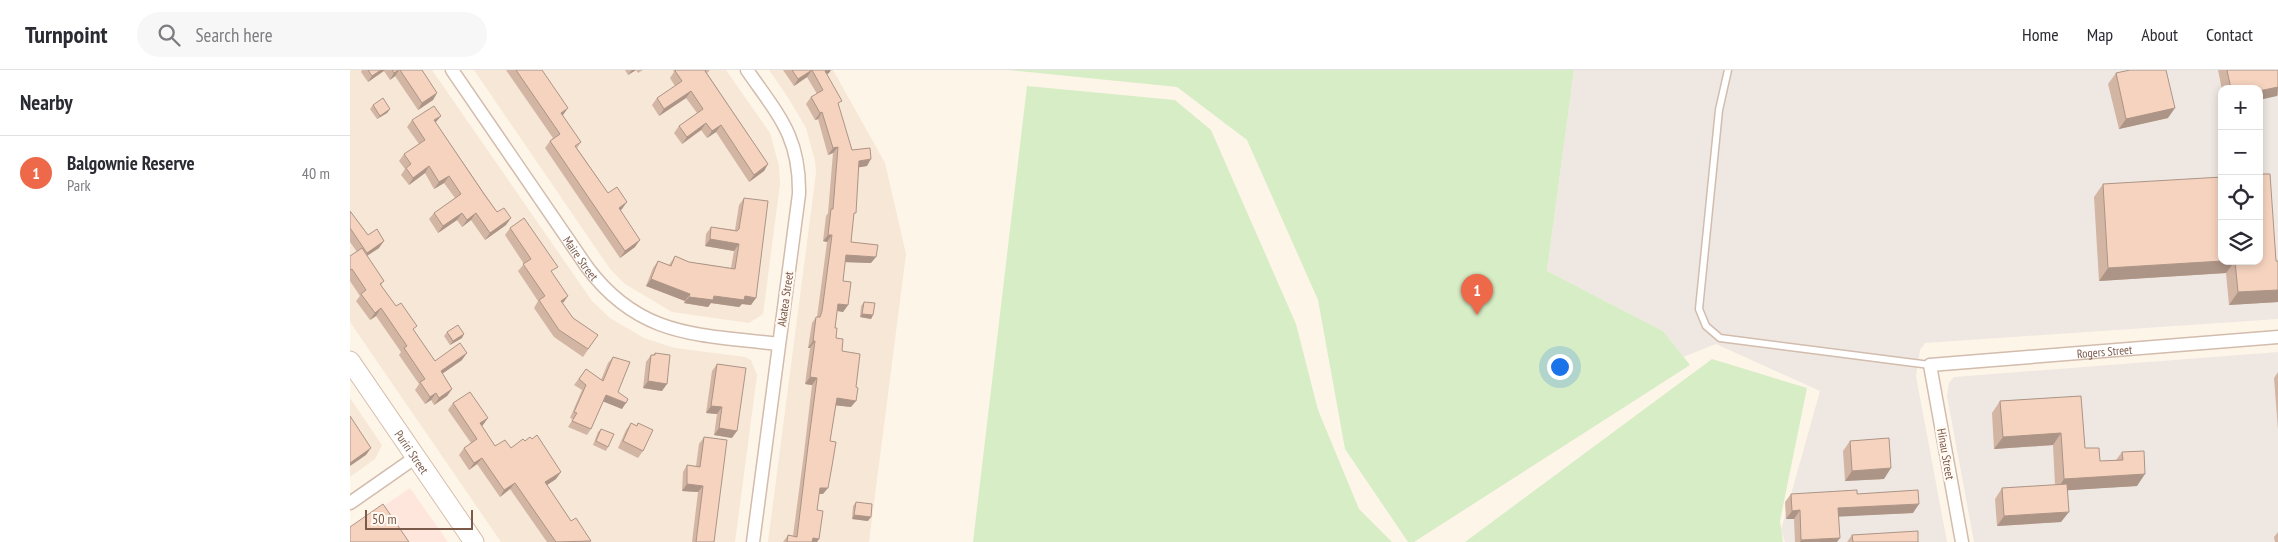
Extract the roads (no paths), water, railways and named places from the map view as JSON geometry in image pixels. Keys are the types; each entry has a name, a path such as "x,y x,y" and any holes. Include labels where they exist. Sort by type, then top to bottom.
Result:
{"main road":[{"name":"Puriri Street","path":"350,361 474,542"}],"street":[{"name":"Maire Street","path":"452,70 587,267 602,287 619,302 654,322 679,331 778,344"},
{"name":"Akatea Street","path":"747,70 793,141 799,174 799,194 753,542"},
{"name":"Rogers Street","path":"1930,365 2278,336"},
{"name":"Hinau Street","path":"1930,365 1962,542"},
{"path":"350,503 416,457"}],"lane":[{"path":"1728,70 1719,110 1699,309 1706,326 1720,338 1930,365"}],"place":[{"name":"Balgownie Reserve","path":"1477,315"}]}
